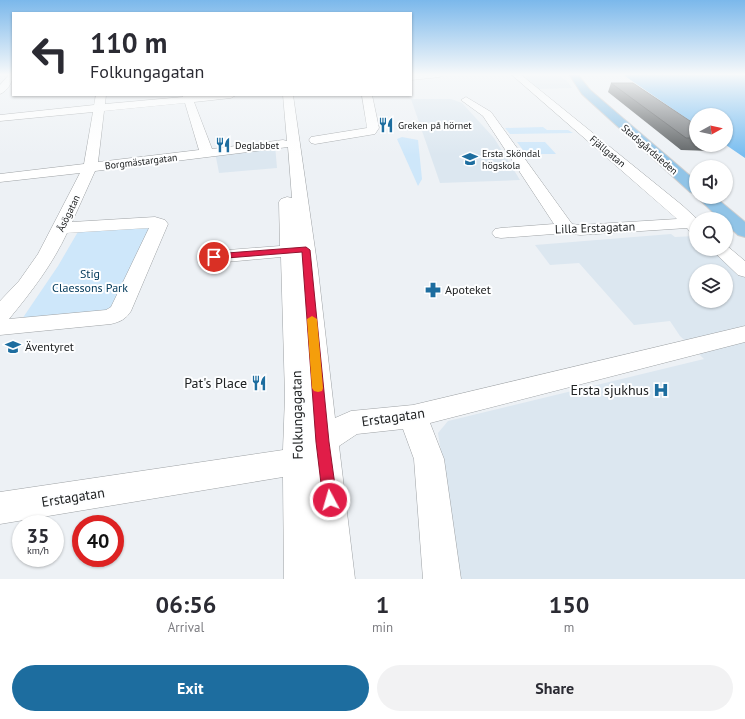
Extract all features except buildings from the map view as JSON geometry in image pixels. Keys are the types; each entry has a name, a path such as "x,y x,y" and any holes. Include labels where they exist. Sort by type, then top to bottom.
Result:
{"main road":[{"name":"Stadsgårdsleden","path":"596,101 689,183"},
{"name":"Stadsgårdsleden","path":"608,101 689,168"},
{"path":"714,204 745,231"},
{"path":"732,204 745,215"}],"street":[{"name":"Åsögatan","path":"0,315 36,271 61,228 90,167 100,101"},
{"path":"0,118 155,101"},
{"path":"188,101 207,153"},
{"name":"Folkungagatan","path":"279,101 283,144 298,250 290,272 299,396 310,452 329,490 336,579"},
{"name":"Folkungagatan","path":"288,101 310,452 303,579"},
{"path":"315,140 371,131 373,128 367,101"},
{"path":"468,101 487,114 566,228"},
{"name":"Fjällgatan","path":"547,101 677,209 689,221"},
{"name":"Borgmästargatan","path":"0,178 283,144"},
{"path":"0,327 111,317 120,312 159,224 155,222 61,228"},
{"name":"Lilla Erstagatan","path":"501,233 566,228 580,230 689,225"},
{"path":"214,257 298,250"},
{"path":"728,256 745,271"},
{"name":"Erstagatan","path":"0,508 270,467 310,452 351,423 413,416 745,334"},
{"path":"413,416 429,459 442,579"}],"shaded area":[{"name":"Ersta Sköndal högskola","path":"412,101 457,101 462,103 494,138 520,180 440,183"},
{"path":"275,145 277,168 219,173 215,152"},
{"name":"Ersta sjukhus","path":"671,234 675,237 689,236 689,256 733,256 733,254 745,263 745,579 461,579 438,433 448,421 704,359 680,336 670,321 634,325 579,263 550,265 535,245"}],"green space":[{"path":"543,127 547,130 568,130 573,133 510,134 505,128"},
{"path":"402,137 418,140 422,179 418,186 397,139"},
{"path":"517,142 545,142 556,154 526,154"},
{"name":"Stig Claessons Park","path":"152,228 115,309 20,322 58,266 79,230"}],"water":[{"path":"661,101 745,101 745,158 733,150 733,108 689,108 689,120"}],"slow traffic":[{"path":"312,319 318,388"}],"place":[{"name":"Greken på hörnet","path":"386,125"},
{"name":"Deglabbet","path":"223,145"},
{"name":"Ersta Sköndal högskola","path":"470,159"},
{"name":"Apoteket","path":"433,290"},
{"name":"Äventyret","path":"13,347"},
{"name":"Pat's Place","path":"259,383"},
{"name":"Ersta sjukhus","path":"661,390"}],"route":[{"path":"214,257 306,250 322,442 330,500"}]}
